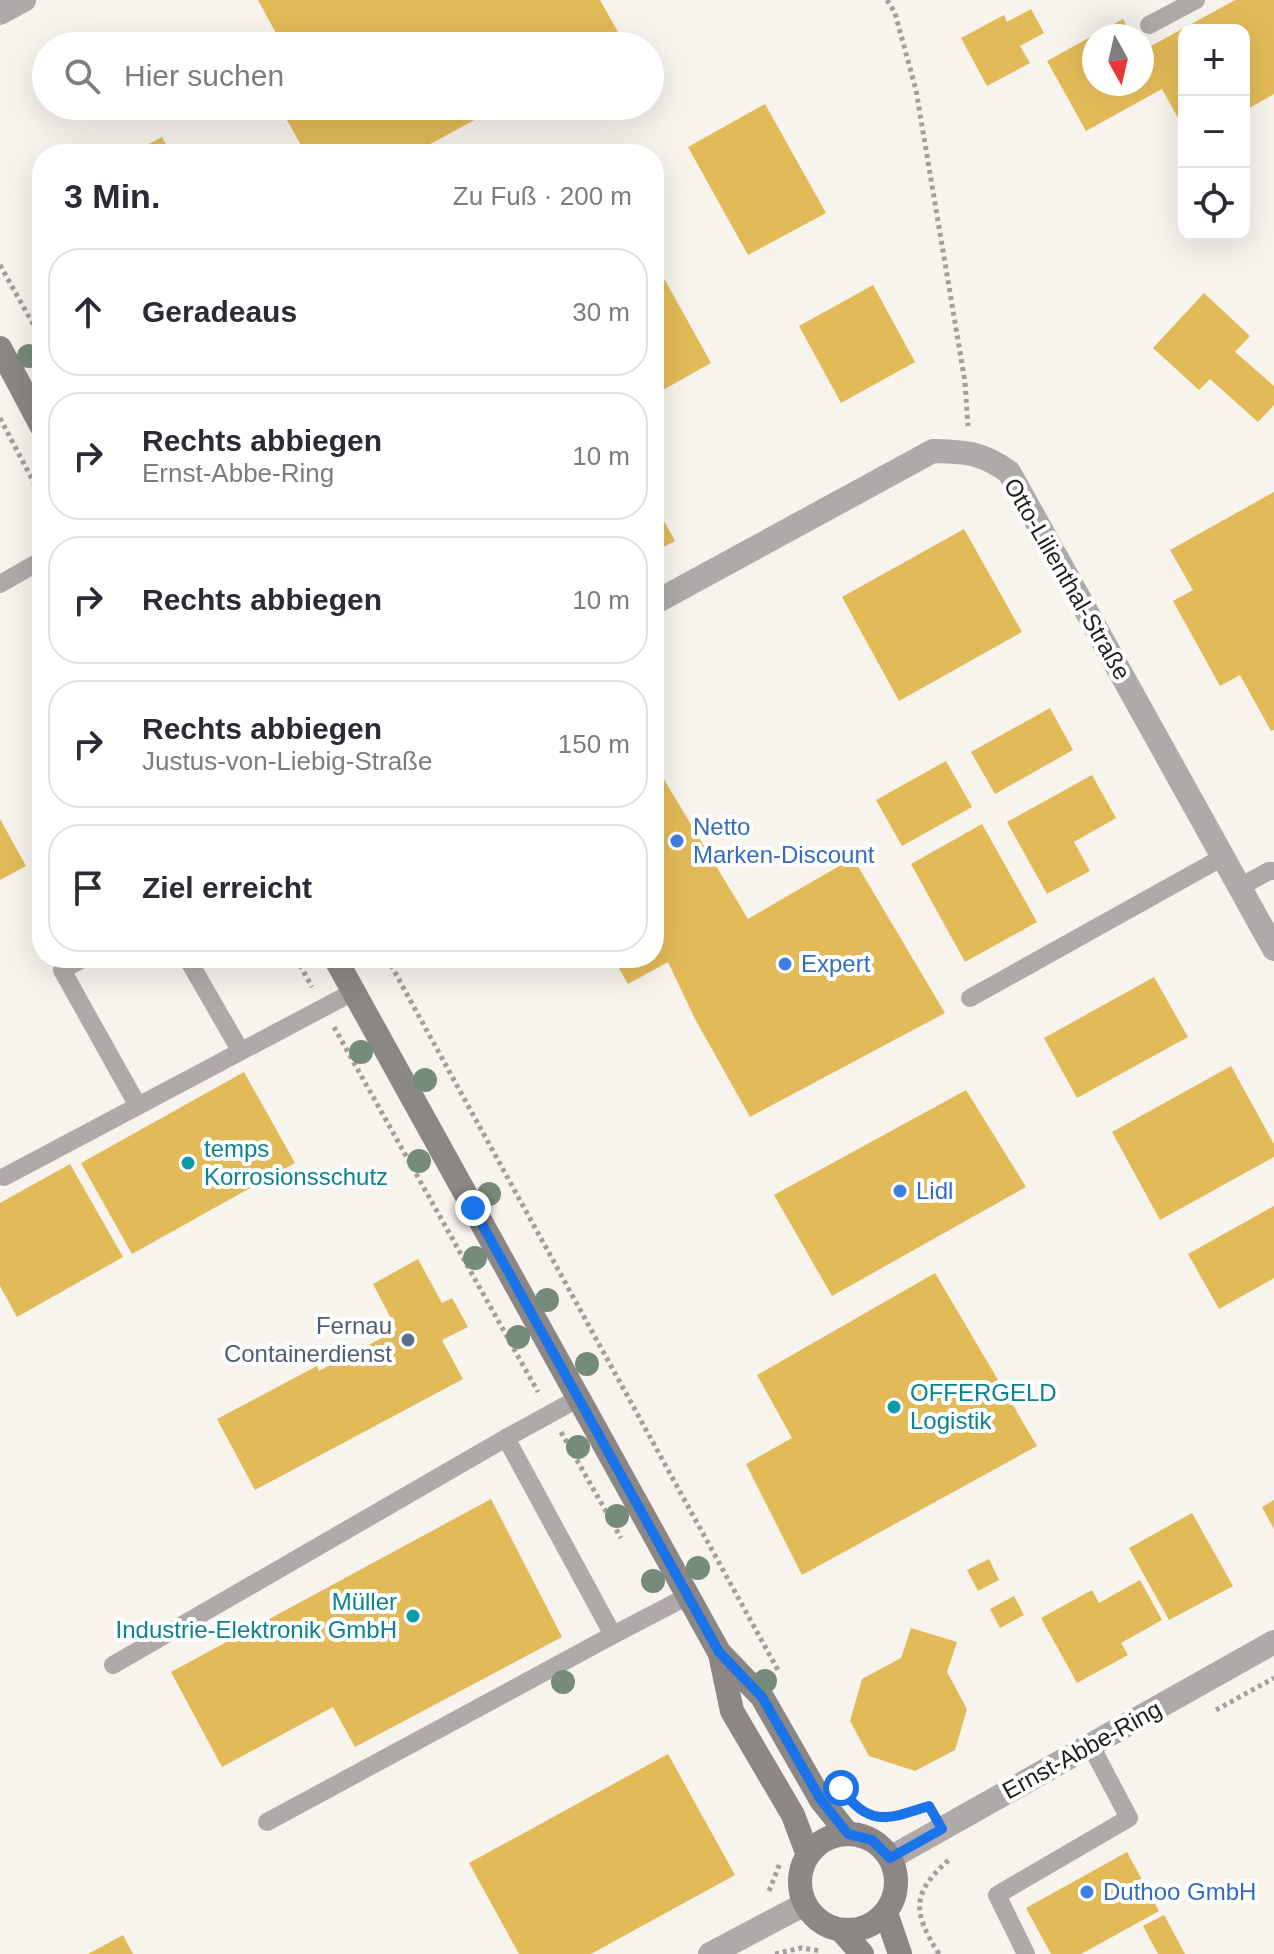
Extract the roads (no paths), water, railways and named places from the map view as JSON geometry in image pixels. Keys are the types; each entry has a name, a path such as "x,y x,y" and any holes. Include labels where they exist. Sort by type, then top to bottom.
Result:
{"main road":[{"path":"0,348 32,408"},
{"path":"340,968 719,1652 762,1697 821,1800 848,1834"},
{"path":"719,1652 732,1711 793,1815 808,1855"},
{"path":"838,1941 873,1924 886,1913 897,1886 890,1858 872,1840 848,1834 832,1836 808,1855 800,1879 805,1904 838,1941 862,1954"},
{"path":"886,1913 900,1954"}],"street":[{"path":"0,13 24,0"},
{"name":"Otto-Lilienthal-Straße","path":"664,598 933,451 969,452 988,457 1009,472 1274,949"},
{"name":"Ernst-Abbe-Ring","path":"890,1858 1274,1642"},
{"path":"710,1954 805,1904"}],"lane":[{"path":"1151,24 1196,0"},
{"path":"0,584 32,566"},
{"path":"970,998 1223,857"},
{"path":"1240,887 1274,871"},
{"path":"66,968 62,970 138,1106"},
{"path":"193,968 240,1050"},
{"path":"4,1177 353,992"},
{"path":"113,1665 579,1398"},
{"path":"506,1438 613,1635"},
{"path":"267,1822 688,1596"},
{"path":"1026,1954 997,1895 1129,1818 1091,1746"}],"place":[{"name":"Netto Marken-Discount","path":"677,841"},
{"name":"Expert","path":"785,964"},
{"name":"temps Korrosionsschutz","path":"188,1163"},
{"name":"Lidl","path":"900,1191"},
{"name":"Fernau Containerdienst","path":"408,1340"},
{"name":"OFFERGELD Logistik","path":"894,1407"},
{"name":"Müller Industrie-Elektronik GmbH","path":"413,1616"},
{"name":"Duthoo GmbH","path":"1087,1892"}]}
